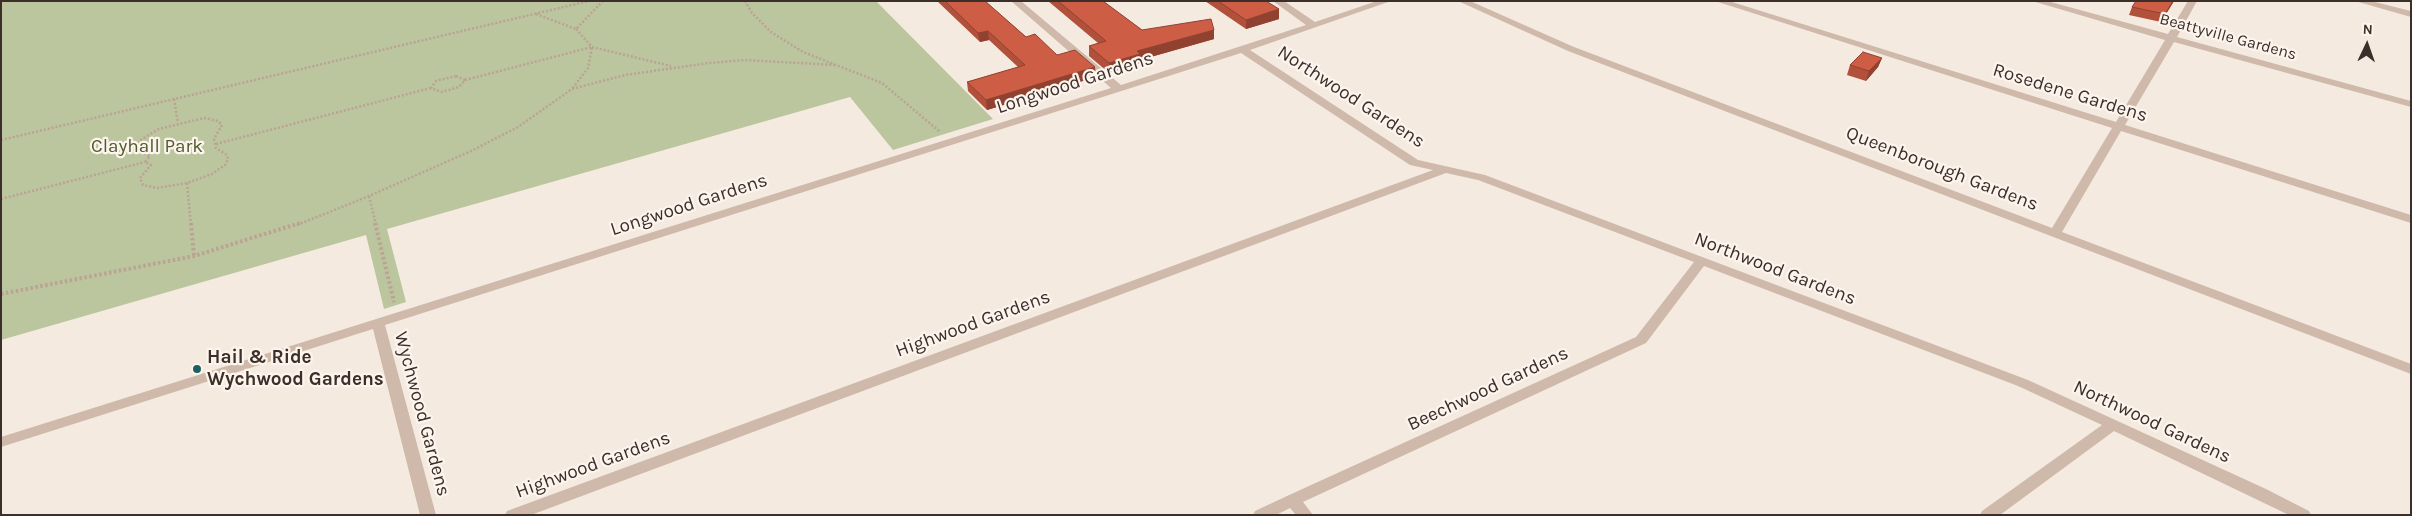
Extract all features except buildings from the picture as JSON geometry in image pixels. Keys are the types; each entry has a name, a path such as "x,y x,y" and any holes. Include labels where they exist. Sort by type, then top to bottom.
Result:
{"street":[{"path":"1015,1 1125,87"},
{"path":"1276,1 1314,26"},
{"path":"1243,50 1387,1"},
{"name":"Queenborough Gardens","path":"1462,1 1571,49 2056,232 2411,369"},
{"name":"Rosedene Gardens","path":"1719,1 2411,220"},
{"name":"Beattyville Gardens","path":"2036,1 2411,104"},
{"path":"2056,232 2193,1"},
{"path":"2359,1 2411,14"},
{"name":"Longwood Gardens","path":"1,442 1125,87 1186,73 1223,56 1243,50"},
{"name":"Northwood Gardens","path":"1243,50 1414,163 1481,177 2023,383 2114,424 2303,515"},
{"name":"Highwood Gardens","path":"514,515 1445,169"},
{"name":"Beechwood Gardens","path":"1261,515 1641,340 1701,261"},
{"name":"Wychwood Gardens","path":"378,324 428,515"},
{"path":"1988,515 2114,424"},
{"path":"1292,500 1305,515"}],"path":[{"path":"1,140 589,1"},
{"path":"576,29 603,1"},
{"path":"745,1 752,13 772,32 803,52 882,84 951,142"},
{"path":"536,14 576,29 592,47"},
{"path":"1,294 194,256 291,227 369,196 518,127 572,89 588,68 592,47"},
{"path":"216,144 431,88 433,84 446,78 456,76 465,80 592,47 674,67"},
{"path":"572,89 625,76 674,67 745,60 835,65"},
{"path":"431,88 437,92 448,91 463,85 465,80"},
{"path":"174,99 178,123"},
{"path":"1,199 145,162 150,156 141,152 137,145 148,134 178,123 204,118 218,121 222,125 214,139 216,148 227,155 228,159 225,165 212,174 187,183 168,187 148,188 140,182 142,174 151,165 145,162"},
{"path":"187,183 194,256"},
{"path":"369,196 398,317"}],"green space":[{"name":"Clayhall Park","path":"1,1 876,1 993,119 893,150 850,97 387,229 406,302 384,309 366,235 1,340"}],"place":[{"name":"Hail & Ride Wychwood Gardens","path":"197,369"}]}
